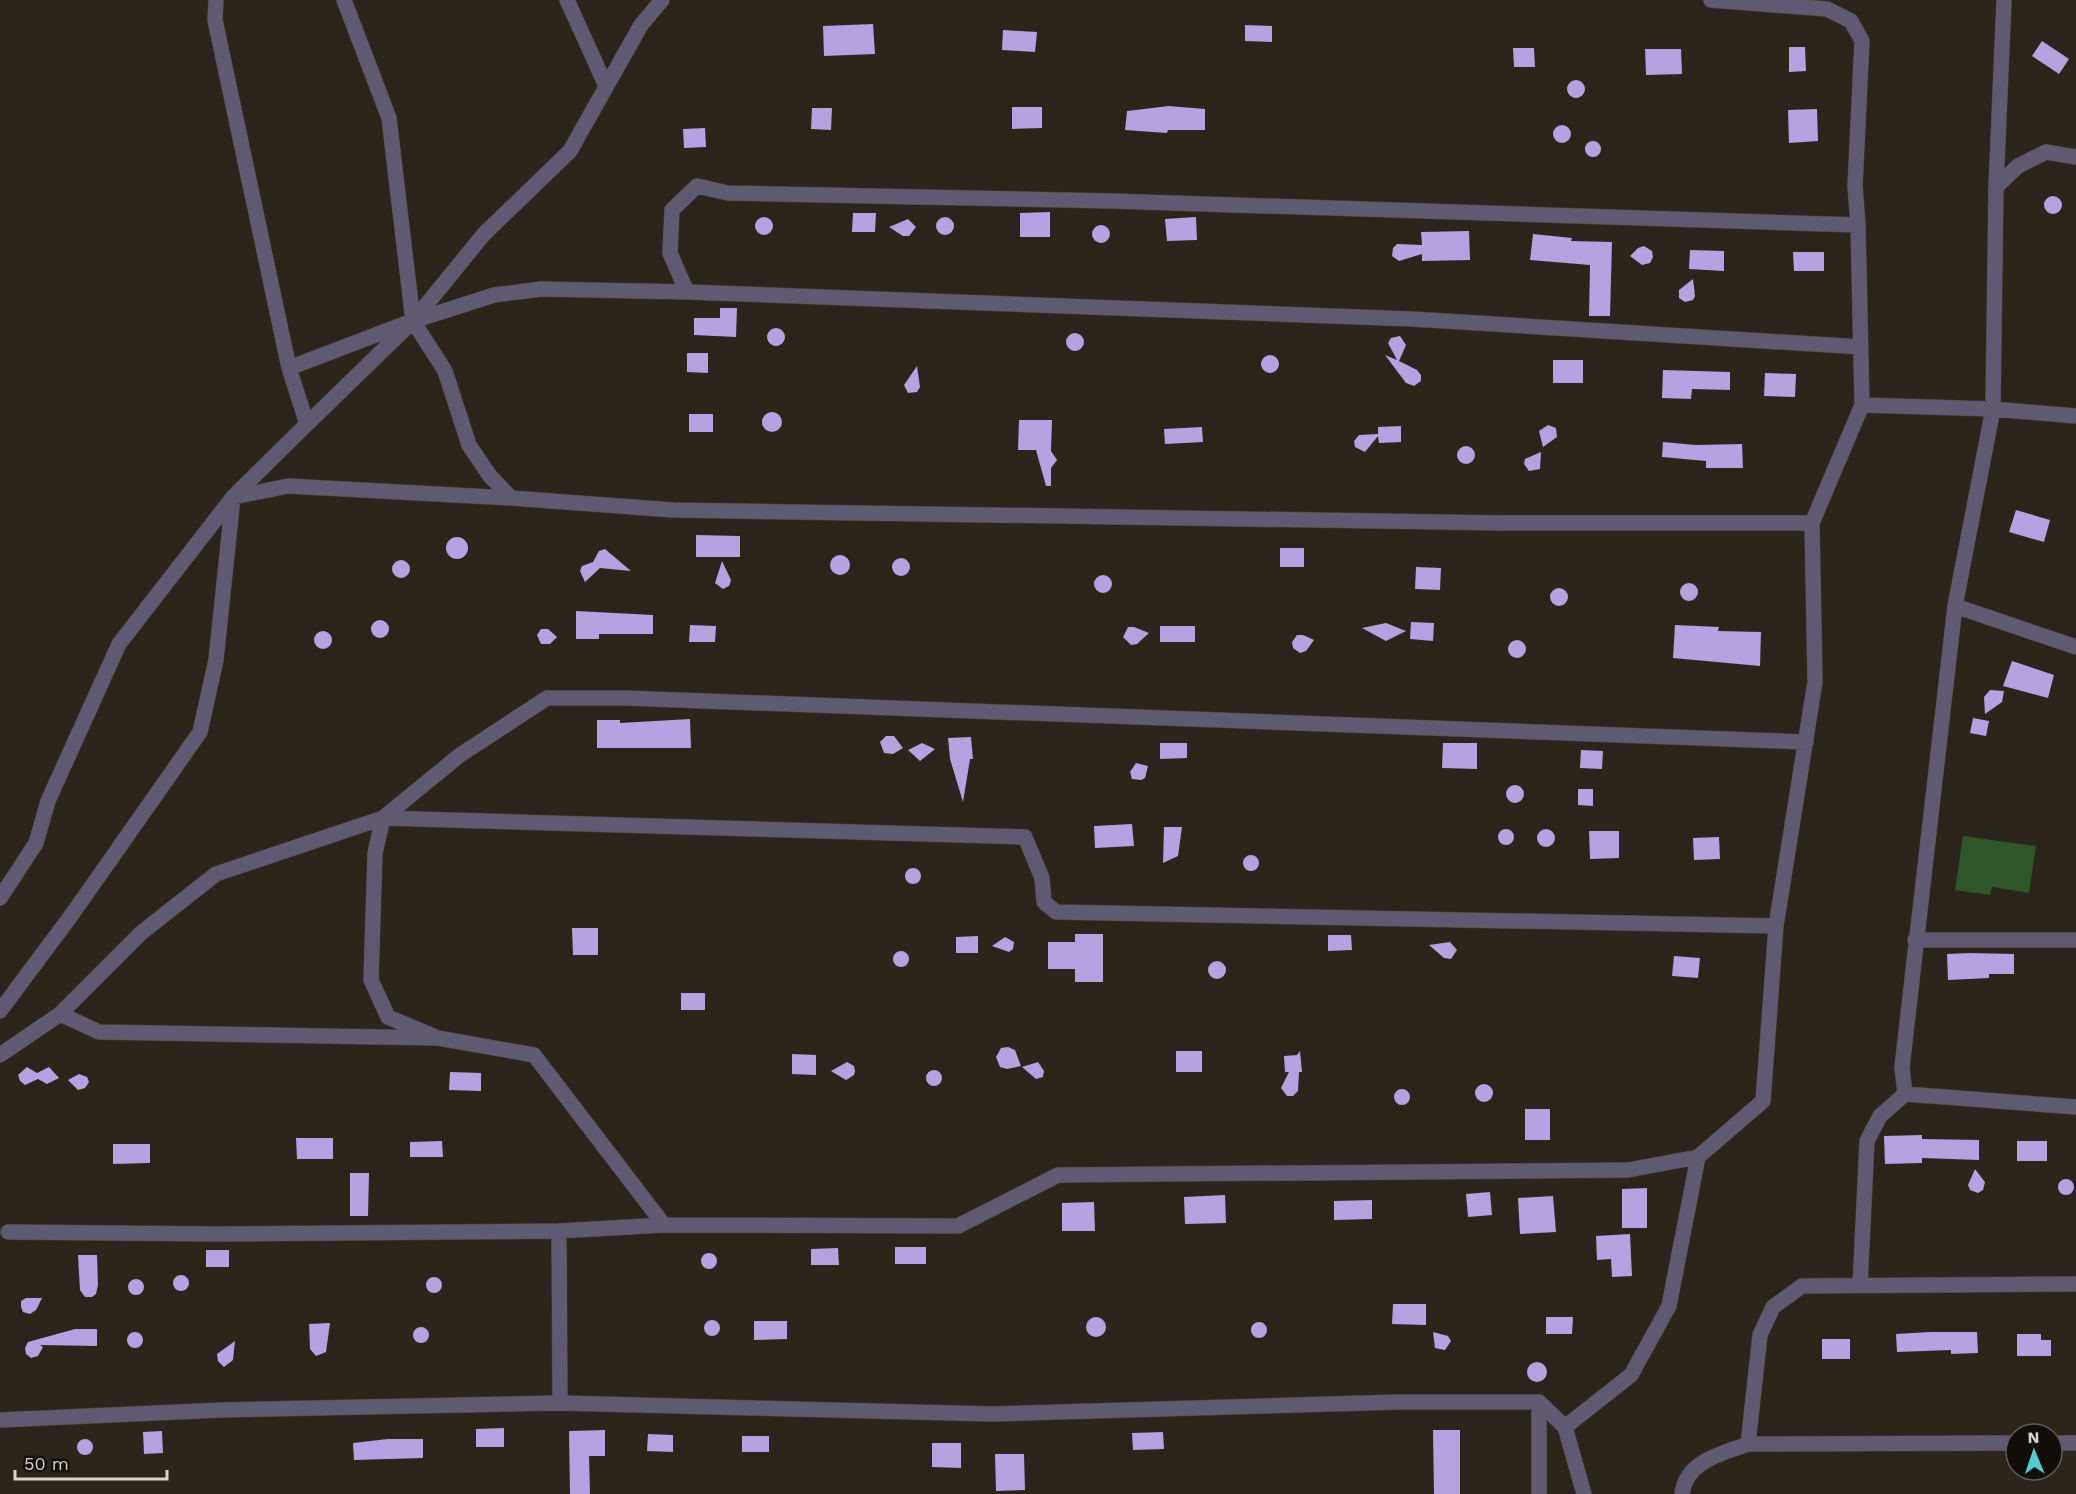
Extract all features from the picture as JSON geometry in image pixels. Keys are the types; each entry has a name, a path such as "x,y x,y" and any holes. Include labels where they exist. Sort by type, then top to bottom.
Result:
{"street":[{"path":"216,0 215,20 289,368 307,423"},
{"path":"344,0 389,118 413,321 445,371 469,445 490,476 511,498"},
{"path":"567,0 606,86"},
{"path":"0,898 36,843 48,801 120,644 233,497 413,321 484,234 570,151 641,25 662,0"},
{"path":"3,1236 558,1231 664,1225 958,1226 1058,1175 1628,1170 1698,1157 1763,1101 1776,926 1815,682 1812,523 1862,405 1855,186 1862,41 1851,21 1827,9 1712,0"},
{"path":"1905,1094 1902,1067 1915,940 1955,606 1993,409 1996,188 2004,0"},
{"path":"1996,188 2018,166 2046,152 2076,156"},
{"path":"687,292 670,253 672,210 697,186 728,193 1124,201 1858,225"},
{"path":"289,368 413,321 494,295 541,289 687,292 1412,319 1861,347"},
{"path":"1862,405 1993,409 2076,416"},
{"path":"233,497 288,486 697,510 1503,523 1812,523"},
{"path":"0,1011 73,913 200,732 216,660 233,497"},
{"path":"1955,606 2076,646"},
{"path":"438,1038 388,1017 370,980 375,853 383,818 460,755 547,698 625,698 1806,742"},
{"path":"0,1055 60,1014 141,933 216,874 383,818 1025,837 1042,879 1044,902 1056,912 1776,926"},
{"path":"1915,940 2076,940"},
{"path":"60,1014 99,1032 438,1038 534,1055 664,1225"},
{"path":"1860,1286 1867,1141 1880,1116 1905,1094 2076,1107"},
{"path":"1565,1427 1631,1376 1669,1306 1698,1157"},
{"path":"558,1231 560,1403"},
{"path":"1748,1444 1760,1335 1773,1307 1802,1286 2076,1284"},
{"path":"1539,1402 1539,1494"},
{"path":"0,1420 222,1410 560,1403 993,1414 1365,1403 1539,1402 1565,1427 1584,1494"},
{"path":"1682,1494 1684,1481 1704,1459 1748,1444 2004,1443"}],"green space":[{"path":"1963,836 2036,846 2029,893 1992,887 1990,895 1955,890"}],"building":[{"path":"873,24 875,54 824,56 823,26"},
{"path":"1245,25 1272,26 1272,42 1245,41"},
{"path":"1003,30 1037,32 1035,52 1002,50"},
{"path":"2042,41 2069,59 2059,74 2032,56"},
{"path":"1789,47 1805,47 1806,71 1789,72"},
{"path":"1513,48 1534,48 1535,67 1514,67"},
{"path":"1645,49 1681,49 1682,74 1646,75"},
{"path":"1576,80 1582,83 1585,89 1582,95 1576,98 1570,95 1567,89 1570,83"},
{"path":"1169,106 1205,109 1205,130 1168,130 1167,133 1125,130 1127,111"},
{"path":"1012,107 1042,107 1042,128 1012,129"},
{"path":"812,108 832,108 831,130 811,129"},
{"path":"1817,109 1818,141 1789,143 1788,110"},
{"path":"1562,125 1568,128 1571,134 1568,140 1562,143 1556,140 1553,134 1556,128"},
{"path":"705,128 706,147 684,148 683,129"},
{"path":"1590,141 1596,141 1601,149 1599,155 1590,157 1585,152 1585,146"},
{"path":"2053,196 2059,199 2062,205 2059,211 2053,214 2047,211 2044,205 2047,199"},
{"path":"1050,212 1050,237 1020,237 1020,213"},
{"path":"853,213 876,213 875,232 852,232"},
{"path":"764,217 770,220 773,226 770,232 764,235 758,232 755,226 758,220"},
{"path":"945,217 951,220 954,226 951,232 945,235 939,232 936,226 939,220"},
{"path":"1196,217 1197,240 1167,241 1165,219"},
{"path":"908,219 916,227 909,236 903,236 889,227"},
{"path":"1101,225 1107,228 1110,234 1107,240 1101,243 1095,240 1092,234 1095,228"},
{"path":"1469,231 1470,260 1422,261 1422,254 1399,261 1392,256 1393,248 1397,244 1422,245 1421,232"},
{"path":"1533,234 1572,238 1571,241 1612,242 1610,316 1589,316 1590,265 1530,260"},
{"path":"1644,246 1652,251 1653,257 1650,263 1642,265 1630,256 1638,248"},
{"path":"1690,250 1724,251 1724,271 1689,269"},
{"path":"1793,252 1824,252 1824,271 1794,271"},
{"path":"1693,279 1695,296 1693,300 1685,302 1679,298 1679,290"},
{"path":"720,308 737,308 736,337 694,335 694,318 720,318"},
{"path":"776,328 782,331 785,337 782,343 776,346 770,343 767,337 770,331"},
{"path":"1075,333 1081,336 1084,342 1081,348 1075,351 1069,348 1066,342 1069,336"},
{"path":"1400,336 1406,345 1399,361 1417,370 1421,375 1421,381 1414,386 1406,383 1385,355 1397,360 1388,343 1391,338"},
{"path":"687,353 708,353 708,373 687,372"},
{"path":"1270,355 1276,358 1279,364 1276,370 1270,373 1264,370 1261,364 1264,358"},
{"path":"1553,360 1583,360 1583,383 1553,383"},
{"path":"917,366 920,387 917,392 908,393 904,385"},
{"path":"1663,370 1730,372 1730,390 1692,389 1691,399 1662,398"},
{"path":"1765,373 1796,374 1795,397 1764,396"},
{"path":"772,412 779,415 782,422 779,429 772,432 765,429 762,422 765,415"},
{"path":"689,414 713,414 713,432 689,432"},
{"path":"1019,420 1052,420 1051,451 1057,460 1051,468 1051,486 1046,486 1036,450 1018,450"},
{"path":"1548,425 1556,428 1557,437 1543,447 1539,431"},
{"path":"1401,426 1401,442 1379,443 1378,436 1365,452 1355,447 1354,441 1359,435 1378,434 1378,427"},
{"path":"1202,427 1203,442 1165,444 1164,429"},
{"path":"1663,442 1696,445 1742,444 1743,468 1706,468 1706,461 1662,457"},
{"path":"1466,446 1472,449 1475,455 1472,461 1466,464 1460,461 1457,455 1460,449"},
{"path":"1541,452 1540,469 1529,471 1524,464 1525,459"},
{"path":"2016,510 2050,520 2044,542 2009,532"},
{"path":"696,535 740,536 740,557 696,557"},
{"path":"457,537 465,540 468,548 465,556 457,559 449,556 446,548 449,540"},
{"path":"1280,548 1304,548 1304,567 1280,567"},
{"path":"605,549 631,571 600,568 585,582 580,571 582,566 593,562 599,551"},
{"path":"836,555 844,555 850,561 850,569 844,575 836,575 830,569 830,561"},
{"path":"897,558 905,558 910,563 908,574 897,576 892,571 892,563"},
{"path":"401,560 407,563 410,569 407,575 401,578 395,575 392,569 395,563"},
{"path":"722,561 731,580 729,586 723,589 715,583"},
{"path":"1416,567 1441,568 1440,590 1415,589"},
{"path":"1103,575 1109,578 1112,584 1109,590 1103,593 1097,590 1094,584 1097,578"},
{"path":"1685,583 1693,583 1698,588 1696,599 1685,601 1680,596 1680,588"},
{"path":"1559,588 1565,591 1568,597 1565,603 1559,606 1553,603 1550,597 1553,591"},
{"path":"576,611 653,615 653,634 599,634 599,639 576,639"},
{"path":"380,620 386,623 389,629 386,635 380,638 374,635 371,629 374,623"},
{"path":"1411,622 1434,623 1433,641 1410,639"},
{"path":"1386,623 1406,631 1386,641 1362,628"},
{"path":"690,625 716,626 715,642 689,642"},
{"path":"1675,625 1719,627 1718,631 1761,632 1760,666 1673,658"},
{"path":"1160,626 1195,626 1195,642 1160,642"},
{"path":"1128,627 1149,633 1137,644 1131,645 1123,637"},
{"path":"541,629 548,629 557,637 550,644 541,644 537,635"},
{"path":"323,631 329,634 332,640 329,646 323,649 317,646 314,640 317,634"},
{"path":"1297,635 1314,640 1306,651 1300,653 1293,648 1292,642"},
{"path":"1517,640 1523,643 1526,649 1523,655 1517,658 1511,655 1508,649 1511,643"},
{"path":"2012,661 2054,675 2048,698 2003,686"},
{"path":"1990,690 2004,691 2002,702 1985,714 1984,697"},
{"path":"1973,718 1989,721 1986,736 1970,733"},
{"path":"690,719 691,748 597,748 597,720 620,720 620,723"},
{"path":"886,736 894,736 903,748 893,754 884,753 880,742"},
{"path":"971,737 973,759 970,759 963,802 950,759 948,738"},
{"path":"922,743 935,749 920,761 908,750"},
{"path":"1160,743 1187,743 1187,758 1160,759"},
{"path":"1443,743 1477,743 1477,769 1442,768"},
{"path":"1581,750 1603,751 1602,769 1580,768"},
{"path":"1136,763 1148,766 1145,778 1141,780 1132,779 1130,772"},
{"path":"1515,785 1521,788 1524,794 1521,800 1515,803 1509,800 1506,794 1509,788"},
{"path":"1578,789 1593,789 1593,806 1578,805"},
{"path":"1132,824 1134,846 1095,848 1094,826"},
{"path":"1164,827 1182,827 1178,856 1163,863"},
{"path":"1503,829 1509,829 1514,837 1512,843 1503,845 1498,840 1498,834"},
{"path":"1546,829 1552,832 1555,838 1552,844 1546,847 1540,844 1537,838 1540,832"},
{"path":"1589,831 1619,831 1619,858 1590,859"},
{"path":"1719,837 1720,859 1694,860 1693,838"},
{"path":"1248,855 1254,855 1259,863 1257,869 1248,871 1243,866 1243,860"},
{"path":"910,868 916,868 921,876 919,882 910,884 905,879 905,873"},
{"path":"572,928 598,928 598,955 573,955"},
{"path":"1075,934 1103,934 1103,982 1075,982 1075,969 1048,969 1048,942 1075,942"},
{"path":"1328,935 1351,935 1352,950 1328,951"},
{"path":"978,936 978,953 956,953 956,937"},
{"path":"1005,937 1014,942 1013,949 1009,952 992,946"},
{"path":"1450,942 1457,950 1451,959 1444,958 1429,945"},
{"path":"898,951 904,951 909,959 907,965 898,967 893,962 893,956"},
{"path":"1947,954 2014,954 2014,974 1989,974 1989,978 1948,980"},
{"path":"1674,956 1700,958 1698,978 1672,976"},
{"path":"1213,961 1221,961 1226,966 1224,977 1213,979 1208,974 1208,966"},
{"path":"681,993 705,993 705,1010 681,1010"},
{"path":"1008,1047 1015,1050 1021,1066 1007,1069 1000,1067 996,1057 1001,1048"},
{"path":"1176,1051 1202,1051 1202,1072 1176,1072"},
{"path":"1300,1051 1302,1072 1299,1072 1298,1091 1293,1096 1287,1096 1281,1088 1289,1072 1285,1072 1284,1056 1297,1055"},
{"path":"792,1054 816,1055 816,1075 792,1074"},
{"path":"847,1062 854,1066 855,1071 854,1075 846,1080 831,1071"},
{"path":"1038,1062 1044,1071 1043,1077 1036,1079 1022,1067"},
{"path":"27,1067 37,1073 49,1067 59,1078 47,1084 38,1079 25,1085 20,1081 18,1075"},
{"path":"931,1070 937,1070 942,1078 940,1084 931,1086 926,1081 926,1075"},
{"path":"450,1072 481,1073 481,1091 449,1090"},
{"path":"79,1074 87,1077 89,1082 85,1088 78,1090 68,1080"},
{"path":"1484,1084 1490,1087 1493,1093 1490,1099 1484,1102 1478,1099 1475,1093 1478,1087"},
{"path":"1399,1089 1405,1089 1410,1097 1408,1103 1399,1105 1394,1100 1394,1094"},
{"path":"1525,1109 1550,1109 1550,1140 1525,1140"},
{"path":"1922,1135 1922,1139 1979,1140 1979,1160 1922,1158 1922,1163 1885,1164 1884,1136"},
{"path":"296,1138 333,1138 333,1159 297,1159"},
{"path":"442,1141 443,1157 410,1157 410,1142"},
{"path":"2017,1141 2047,1141 2047,1161 2017,1161"},
{"path":"113,1144 150,1144 150,1163 113,1164"},
{"path":"1975,1169 1985,1182 1983,1190 1978,1193 1970,1190 1968,1185"},
{"path":"350,1173 369,1173 368,1216 350,1216"},
{"path":"2063,1179 2069,1179 2074,1187 2072,1193 2063,1195 2058,1190 2058,1184"},
{"path":"1647,1188 1647,1228 1622,1228 1622,1189"},
{"path":"1490,1192 1492,1215 1468,1217 1466,1194"},
{"path":"1225,1195 1226,1223 1185,1224 1184,1197"},
{"path":"1553,1196 1556,1232 1520,1234 1518,1198"},
{"path":"1372,1200 1372,1219 1334,1220 1334,1201"},
{"path":"1094,1202 1095,1231 1062,1231 1062,1203"},
{"path":"1630,1234 1632,1276 1612,1277 1611,1259 1597,1260 1596,1236"},
{"path":"895,1247 926,1247 926,1264 895,1264"},
{"path":"838,1248 839,1265 811,1265 811,1249"},
{"path":"206,1250 229,1250 229,1267 206,1267"},
{"path":"706,1253 712,1253 717,1261 715,1267 706,1269 701,1264 701,1258"},
{"path":"78,1255 97,1255 98,1285 96,1294 92,1297 85,1297 80,1290"},
{"path":"178,1275 184,1275 189,1283 187,1289 178,1291 173,1286 173,1280"},
{"path":"431,1277 437,1277 442,1285 440,1291 431,1293 426,1288 426,1282"},
{"path":"133,1279 139,1279 144,1287 142,1293 133,1295 128,1290 128,1284"},
{"path":"26,1298 42,1298 36,1310 30,1314 23,1312 21,1307 21,1301"},
{"path":"1393,1304 1426,1304 1426,1325 1392,1324"},
{"path":"1092,1317 1100,1317 1106,1323 1106,1331 1100,1337 1092,1337 1086,1331 1086,1323"},
{"path":"1546,1317 1573,1317 1572,1334 1546,1334"},
{"path":"709,1320 715,1320 720,1328 718,1334 709,1336 704,1331 704,1325"},
{"path":"754,1321 787,1321 787,1339 754,1340"},
{"path":"1259,1322 1265,1324 1267,1330 1265,1336 1259,1338 1253,1336 1251,1330 1253,1324"},
{"path":"330,1323 326,1352 316,1356 310,1349 309,1324"},
{"path":"418,1327 424,1327 429,1335 427,1341 418,1343 413,1338 413,1332"},
{"path":"75,1329 97,1329 97,1346 40,1345 43,1347 38,1356 31,1358 26,1354 25,1348 28,1342"},
{"path":"132,1332 138,1332 143,1340 141,1346 132,1348 127,1343 127,1337"},
{"path":"1433,1332 1448,1336 1451,1341 1445,1350 1435,1348"},
{"path":"1977,1332 1978,1353 1951,1354 1951,1350 1897,1352 1896,1334"},
{"path":"2017,1334 2041,1334 2041,1340 2051,1340 2051,1356 2017,1356"},
{"path":"1822,1339 1850,1339 1850,1359 1822,1359"},
{"path":"235,1341 233,1360 224,1367 218,1361 217,1354"},
{"path":"1537,1362 1544,1365 1547,1372 1544,1379 1537,1382 1530,1379 1527,1372 1530,1365"},
{"path":"504,1428 504,1447 476,1447 476,1429"},
{"path":"605,1430 605,1456 589,1456 590,1494 570,1494 569,1431"},
{"path":"1433,1430 1460,1430 1460,1494 1434,1494"},
{"path":"162,1431 163,1453 144,1454 143,1432"},
{"path":"1163,1432 1164,1449 1133,1450 1132,1433"},
{"path":"648,1434 673,1435 673,1452 647,1451"},
{"path":"742,1436 769,1436 769,1452 742,1452"},
{"path":"82,1439 88,1439 93,1447 91,1453 82,1455 77,1450 77,1444"},
{"path":"388,1439 423,1439 423,1458 354,1460 353,1443"},
{"path":"932,1443 961,1443 961,1468 932,1467"},
{"path":"995,1454 1024,1454 1025,1490 996,1491"}]}
